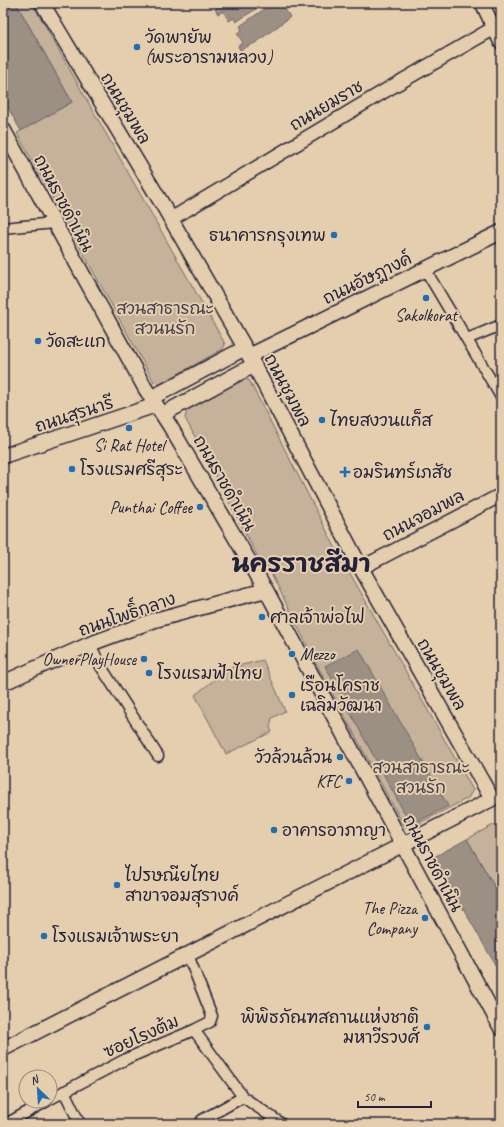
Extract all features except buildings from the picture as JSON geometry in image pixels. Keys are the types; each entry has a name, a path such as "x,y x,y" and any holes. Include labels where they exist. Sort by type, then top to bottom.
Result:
{"main road":[{"name":"ถนนชุมพล","path":"42,3 171,218 249,356 361,568 497,797"},
{"name":"ถนนราชดำเนิน","path":"3,130 157,406 266,590 501,1028"},
{"name":"ถนนอัษฎางค์","path":"249,356 501,232"},
{"path":"157,406 249,356"},
{"path":"157,406 249,356"},
{"name":"ถนนสุรนารี","path":"3,456 157,406"},
{"name":"ถนนโพธิ์กลาง","path":"3,683 90,644 155,620 266,590"},
{"path":"3,1049 497,797"}],"street":[{"path":"482,3 498,26 501,43"},
{"name":"ถนนยมราช","path":"171,218 388,88 498,26"},
{"path":"3,228 54,223"},
{"path":"425,269 501,397"},
{"path":"467,339 501,325"},
{"name":"ถนนจอมพล","path":"361,568 501,494"},
{"path":"90,644 100,665 158,756"},
{"path":"188,955 212,1016 210,1022 194,1030"},
{"name":"ซอยโรงต้ม","path":"58,1094 128,1058 194,1030 243,1097 282,1124"},
{"path":"64,1091 80,1124"},
{"path":"200,1124 202,1120 243,1097"},
{"path":"6,1124 24,1120 37,1109"}],"green space":[{"name":"สวนสาธารณะ สวนนรัก","path":"16,3 32,3 224,342 225,345 223,349 160,384 154,382 17,133 72,102"},
{"name":"สวนสาธารณะ สวนรัก","path":"242,379 249,380 335,547 473,790 468,798 412,827 408,828 404,826 318,667 264,559 259,559 185,418 187,410"},
{"path":"263,660 285,711 272,718 270,727 272,732 226,754 195,695 229,668"},
{"path":"495,824 501,836 501,898 467,839"}],"shaded area":[{"path":"3,3 16,3 72,102 21,131 3,99"},
{"path":"223,3 265,3 236,22 234,18 229,21 223,11 218,14 215,9"},
{"path":"273,3 282,3 290,17 257,42 240,50 238,46 243,43 237,33 242,30 240,26"},
{"path":"359,649 448,806 411,825 325,666"},
{"path":"467,839 501,898 501,975 434,857"}],"place":[{"name":"วัดพายัพ (พระอารามหลวง)","path":"137,47"},
{"name":"ธนาคารกรุงเทพ","path":"334,235"},
{"name":"Sakolkorat","path":"426,298"},
{"name":"วัดสะแก","path":"38,341"},
{"name":"ไทยสงวนแก็ส","path":"322,420"},
{"name":"Si Rat Hotel","path":"129,428"},
{"name":"โรงแรมศรีสุระ","path":"72,469"},
{"name":"อมรินทร์เภสัช","path":"345,472"},
{"name":"Punthai Coffee","path":"200,507"},
{"name":"ศาลเจ้าพ่อไฟ","path":"262,617"},
{"name":"Mezzo","path":"292,654"},
{"name":"OwnerPlayHouse","path":"144,659"},
{"name":"โรงแรมฟ้าไทย","path":"149,673"},
{"name":"เรือนโคราช เฉลิมวัฒนา","path":"292,695"},
{"name":"วัวล้วนล้วน","path":"340,757"},
{"name":"KFC","path":"349,781"},
{"name":"อาคารอาภาญา","path":"274,830"},
{"name":"ไปรษณียไทย สาขาจอมสุรางค์","path":"117,885"},
{"name":"The Pizza Company","path":"425,918"},
{"name":"โรงแรมเจ้าพระยา","path":"44,936"},
{"name":"พิพิธภัณฑสถานแห่งชาติ มหาวีรวงศ์","path":"427,1027"}],"district":[{"name":"นครราชสีมา","path":"301,563"}]}
